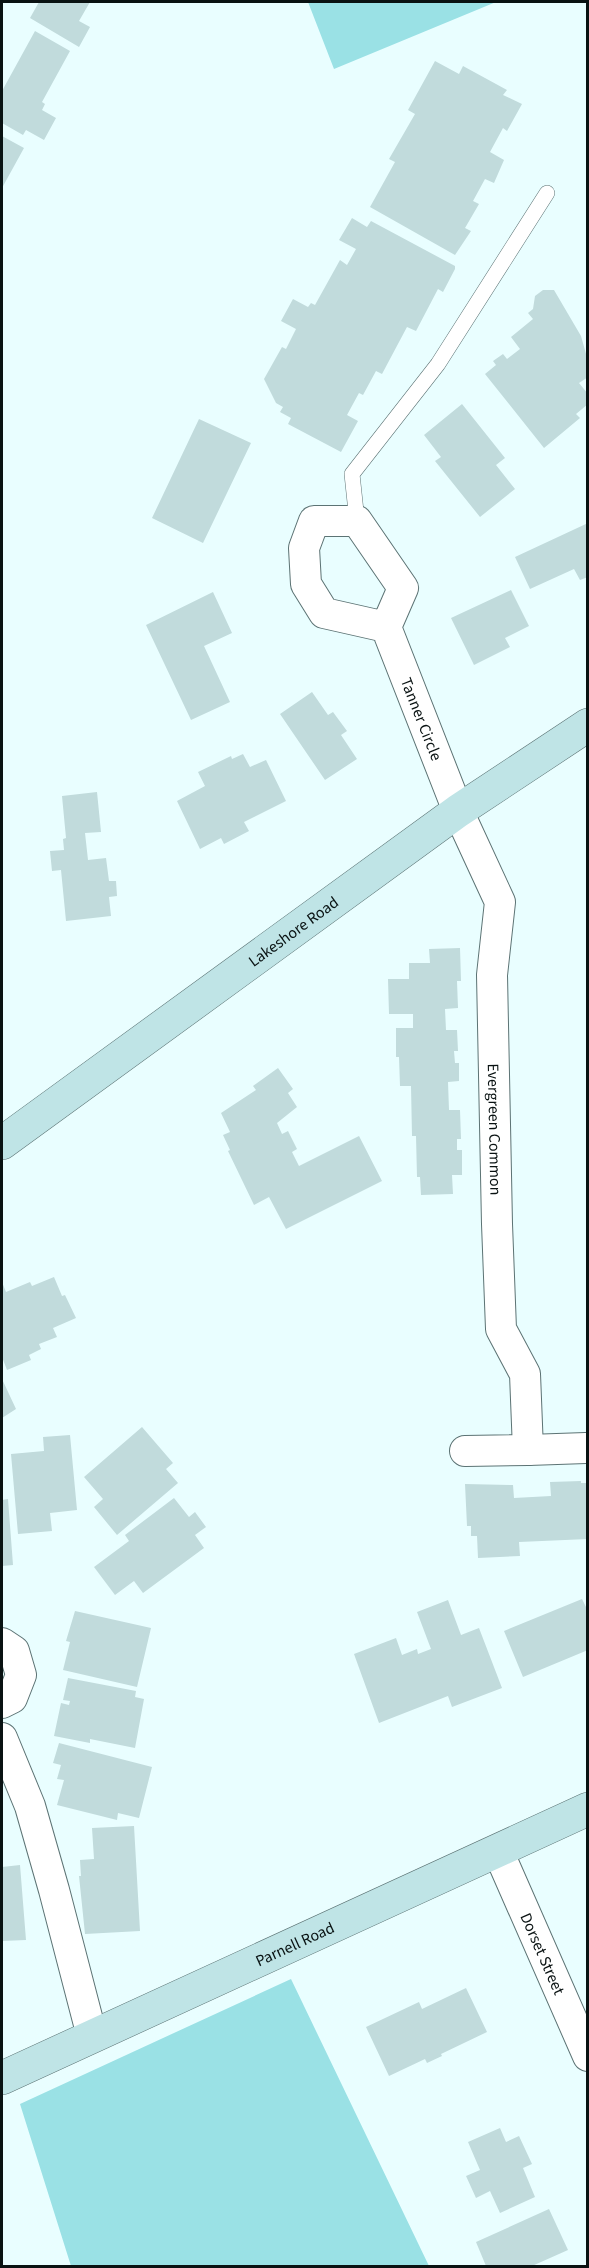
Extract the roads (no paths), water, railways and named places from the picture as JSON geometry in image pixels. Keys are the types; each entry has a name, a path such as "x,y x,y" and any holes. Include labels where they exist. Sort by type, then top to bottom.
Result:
{"main road":[{"name":"Lakeshore Road","path":"2,1143 458,811 588,725"},
{"name":"Parnell Road","path":"2,2078 588,1809"}],"street":[{"path":"314,521 357,521 403,588 386,627 324,613 306,584 304,548 314,521"},
{"name":"Tanner Circle","path":"386,627 458,811"},
{"name":"Evergreen Common","path":"458,811 500,902 492,975 501,1329 525,1374 528,1450"},
{"path":"465,1451 586,1448"},
{"path":"2,1643 14,1651 21,1675 12,1698 2,1703"},
{"path":"2,1738 30,1806 92,2036"},
{"name":"Dorset Street","path":"498,1851 588,2056"}],"lane":[{"path":"357,521 352,474 438,364 548,193"}]}
